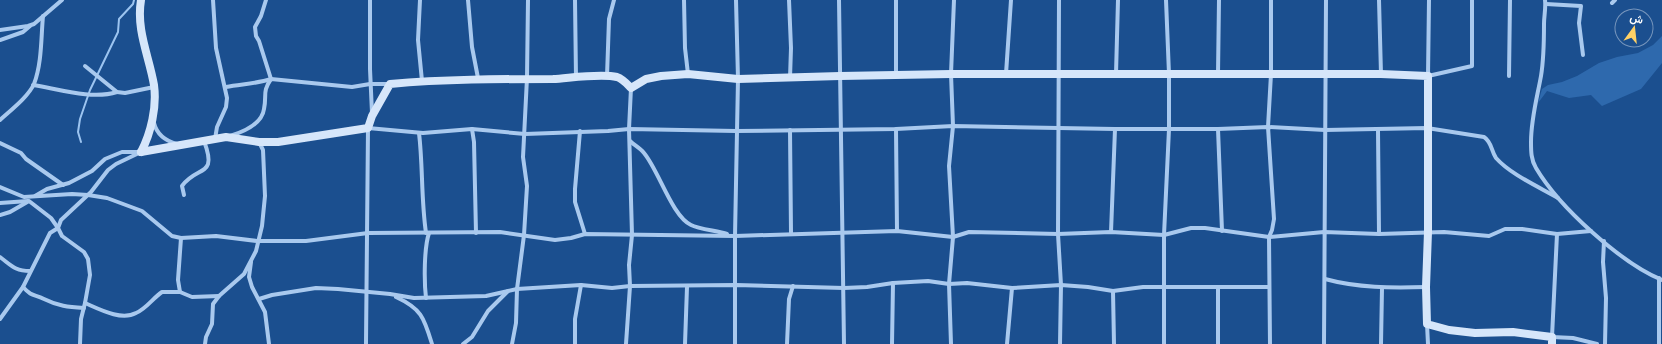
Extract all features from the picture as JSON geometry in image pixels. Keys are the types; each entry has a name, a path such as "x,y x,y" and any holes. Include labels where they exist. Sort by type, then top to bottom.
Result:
{"street":[{"path":"0,40 23,32 62,0"},
{"path":"0,319 23,288 30,271 50,233 58,228 61,220 88,195 108,170 116,164 141,152 151,127 154,87 143,45 139,17 141,0"},
{"path":"212,0 216,48 219,67 226,87 227,98 226,107 217,127 215,139"},
{"path":"266,0 261,16 255,27 256,36 271,79"},
{"path":"420,0 418,40 422,81"},
{"path":"468,0 472,47 478,78"},
{"path":"512,344 516,323 527,186 523,158 527,78 528,0"},
{"path":"575,0 576,78"},
{"path":"607,76 609,19 614,0"},
{"path":"684,0 685,48 688,74"},
{"path":"735,344 736,131 738,79 736,0"},
{"path":"789,0 791,48 790,78"},
{"path":"839,0 844,234 844,344"},
{"path":"896,0 896,75"},
{"path":"951,344 949,284 953,236 949,166 953,126 951,74 954,0"},
{"path":"1006,74 1011,0"},
{"path":"1059,0 1060,128 1058,234 1060,344"},
{"path":"1116,74 1118,0"},
{"path":"1164,344 1164,235 1169,129 1169,74 1166,0"},
{"path":"1218,74 1219,0"},
{"path":"1270,344 1268,287 1269,237 1274,219 1268,127 1271,74 1271,0"},
{"path":"1324,344 1326,0"},
{"path":"1379,0 1381,74"},
{"path":"1428,344 1426,287 1428,232 1427,128 1429,0"},
{"path":"631,88 646,79 661,76 688,74 738,79 951,74 1381,74 1428,76 1472,66 1472,0"},
{"path":"1509,76 1510,0"},
{"path":"369,2 372,116"},
{"path":"1583,55 1579,23 1581,6 1545,2 1544,44 1541,76 1533,114 1531,157 1536,168 1558,198 1591,231 1646,273 1660,279 1659,344"},
{"path":"0,120 24,97 33,85 38,62 43,16"},
{"path":"0,30 34,24"},
{"path":"85,66 116,92"},
{"path":"226,87 245,83 259,83 271,79 352,87 370,84 478,78 576,78 607,76 618,78 625,82 631,88 629,129 632,235 629,265 630,286 626,344"},
{"path":"0,215 10,212 47,189 63,185 92,171 105,159 122,152 141,152 226,137 250,127 258,120 264,110 265,88 271,79"},
{"path":"366,344 368,128 372,116 390,84"},
{"path":"33,85 96,95 116,92 125,93 154,87"},
{"path":"152,119 161,136 170,142 180,145"},
{"path":"226,137 259,142 278,142 368,128 419,133 472,128 525,134 629,129 736,131 896,129 953,126 1115,129 1218,129 1268,127 1325,130 1427,128 1484,137 1489,140 1496,157 1509,169 1558,198"},
{"path":"472,128 474,142 476,233"},
{"path":"896,129 898,231"},
{"path":"1111,232 1115,129"},
{"path":"1218,129 1222,231"},
{"path":"790,130 791,233"},
{"path":"1378,130 1379,234"},
{"path":"580,131 575,202 585,234"},
{"path":"419,133 422,164 422,208 427,232 424,286 426,298"},
{"path":"184,195 182,186 186,180 204,170 208,166 209,158 204,140"},
{"path":"630,141 644,152 655,169 675,211 682,219 691,226 735,236"},
{"path":"205,344 206,337 212,324 213,304 219,296 244,274 256,251 257,241 262,226 265,196 263,150 259,142"},
{"path":"0,143 21,153 26,159 63,185"},
{"path":"0,187 24,197 66,194 107,198 142,211 172,236 181,238 216,236 257,241 306,241 368,233 427,232 512,232 555,240 585,234 735,236 791,233 844,234 898,231 953,236 968,232 1058,234 1111,232 1164,235 1191,228 1204,228 1269,237 1324,232 1379,234 1444,232 1489,236 1505,229 1522,228 1557,234 1591,231"},
{"path":"0,203 29,200 52,218 62,236 84,252 88,259 90,275 85,306 81,319 80,344"},
{"path":"1552,340 1557,234"},
{"path":"180,292 178,280 181,238"},
{"path":"1604,241 1603,262 1606,298 1605,344"},
{"path":"0,257 13,268 21,271 30,271"},
{"path":"252,260 249,277 252,288 265,312 269,344"},
{"path":"1325,279 1343,284 1382,288 1426,287"},
{"path":"259,300 272,295 316,288 426,298 486,296 518,289 580,285 612,288 630,286 687,287 736,285 844,288 868,287 893,283 928,282 949,284 967,283 1012,288 1060,285 1113,291 1143,287 1268,287"},
{"path":"892,344 893,283"},
{"path":"575,344 575,319 580,285"},
{"path":"787,344 788,299 794,286"},
{"path":"685,344 687,287"},
{"path":"1218,287 1218,344"},
{"path":"23,288 29,294 43,298 57,305 85,306 113,314 123,315 136,314 162,292 180,292 192,297 219,296"},
{"path":"1008,344 1012,288"},
{"path":"1381,344 1382,288"},
{"path":"469,344 472,336 488,311 508,291"},
{"path":"1113,291 1114,344"},
{"path":"390,294 405,302 420,313 432,344"},
{"path":"1427,324 1449,330 1474,333 1513,332 1552,340 1573,338 1596,344"},
{"path":"463,344 472,336"}],"shaded area":[{"path":"1662,36 1662,63 1641,89 1602,106 1591,95 1569,98 1547,91 1538,103 1542,89 1548,85 1562,82 1577,76 1599,63 1617,57 1638,53 1647,48 1654,48 1654,44"}],"waterway":[{"path":"81,142 78,132 80,119 90,90 118,32 119,19 133,4 134,0"}]}
